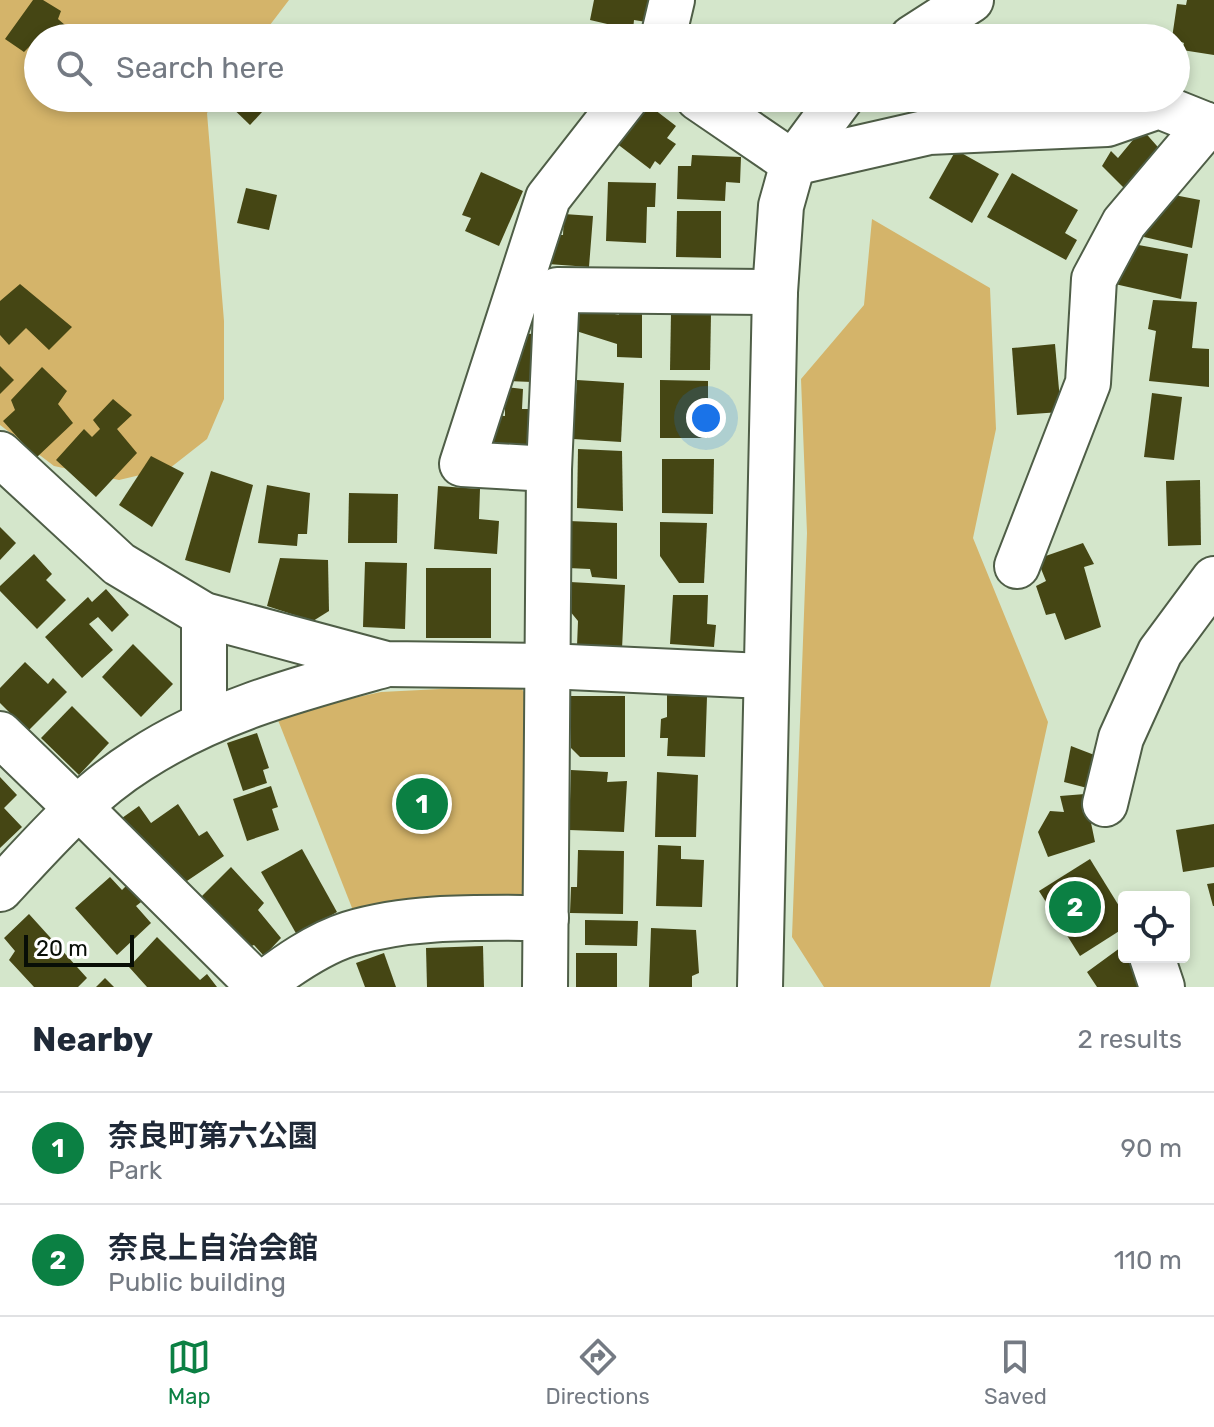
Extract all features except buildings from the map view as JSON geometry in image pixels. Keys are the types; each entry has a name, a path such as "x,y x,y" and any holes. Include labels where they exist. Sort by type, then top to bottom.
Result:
{"street":[{"path":"666,24 672,0"},
{"path":"934,24 971,0"},
{"path":"549,469 462,464 548,198 615,112"},
{"path":"718,112 793,163 929,132 1107,124 1142,112"},
{"path":"760,987 775,292 781,206 793,163 831,112"},
{"path":"1017,566 1088,383 1094,279 1124,223 1210,126 1174,112"},
{"path":"545,987 549,469 557,290 775,292"},
{"path":"0,454 119,564 204,615 386,664 547,666 765,676"},
{"path":"1105,804 1121,738 1160,652 1214,579"},
{"path":"204,615 204,723"},
{"path":"0,889 79,807 137,761 204,723 279,694 386,664"},
{"path":"0,734 79,807 259,987 294,962 348,935 405,923 455,918 546,918"},
{"path":"1154,963 1162,987"}],"shaded area":[{"path":"0,0 289,0 271,24 24,24 24,112 208,112 224,321 224,399 207,439 170,468 119,480 54,466 0,425"},
{"path":"872,219 990,288 996,429 973,538 1048,722 990,987 824,987 792,937 807,533 801,379 864,305"},
{"path":"519,685 533,705 532,893 513,904 356,918 276,715 381,692"}],"place":[{"name":"奈良町第六公園","path":"422,804"},
{"name":"奈良上自治会館","path":"1075,907"}]}
